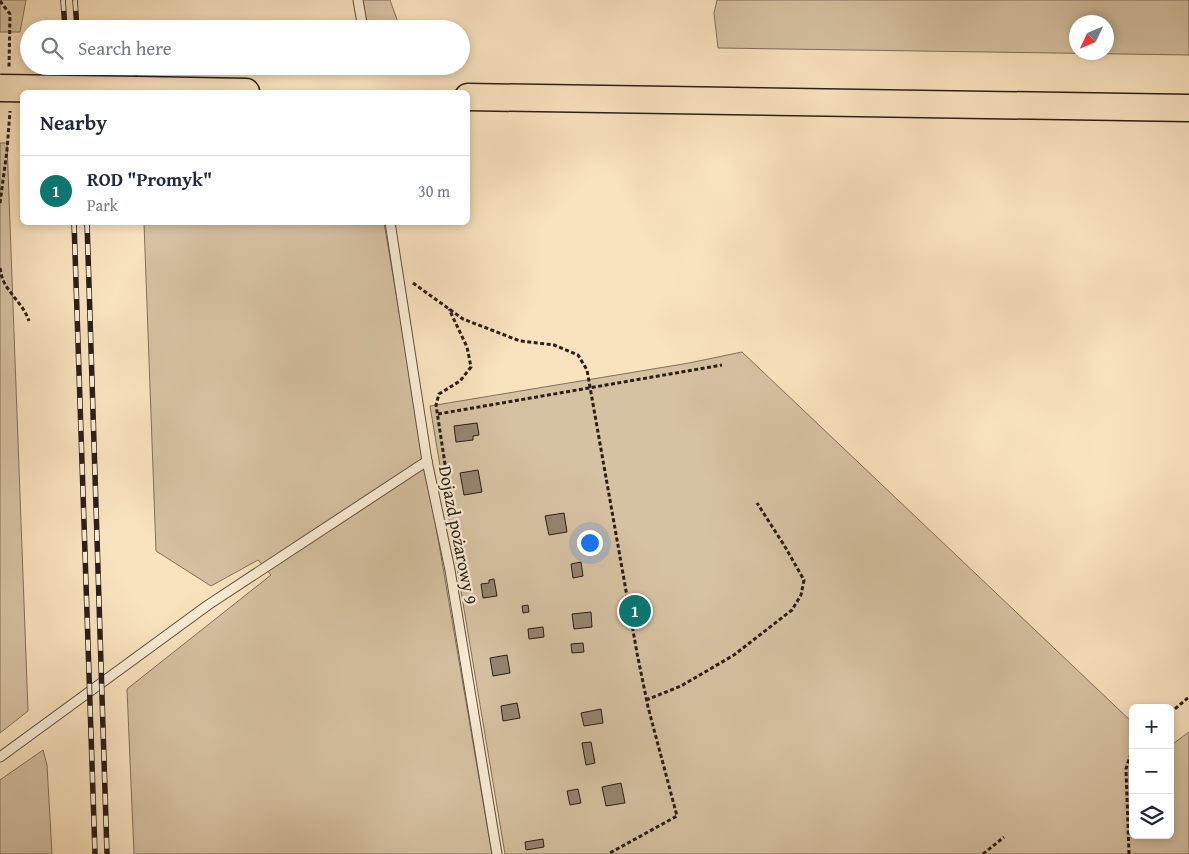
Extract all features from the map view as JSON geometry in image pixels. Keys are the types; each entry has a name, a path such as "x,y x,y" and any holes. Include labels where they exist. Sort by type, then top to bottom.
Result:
{"main road":[{"path":"5,89 137,90"},
{"path":"470,96 1189,108"}],"lane":[{"path":"358,0 361,20"},
{"name":"Dojazd pożarowy 9","path":"390,225 427,461 450,570 497,854"},
{"path":"0,757 208,605 427,461"}],"path":[{"path":"0,1 10,14 5,89 7,150 0,203"},
{"path":"0,268 4,282 16,300 26,310 29,321"},
{"path":"397,270 462,319 520,341 554,345 578,355 587,370 646,700 677,816 608,854"},
{"path":"448,309 467,347 471,367 460,381 439,394 436,405 450,491"},
{"path":"438,414 722,365"},
{"path":"646,700 681,686 734,655 792,610 801,595 804,580 757,503"},
{"path":"1174,710 1189,697"},
{"path":"1129,854 1126,769 1132,749"},
{"path":"983,854 1004,837"}],"shaded area":[{"path":"0,0 26,0 22,20 20,20 20,32 0,32"},
{"path":"362,0 390,0 397,20 366,20"},
{"path":"717,0 1189,0 1189,55 1114,54 1114,15 1069,15 1069,53 718,48 714,13"},
{"path":"0,143 7,143 28,711 0,733"},
{"path":"144,225 384,225 492,854 134,854 127,689 271,575 258,560 211,586 156,551"},
{"path":"742,352 1129,719 1129,839 1174,839 1174,743 1189,732 1189,854 505,854 430,406 689,363"},
{"path":"43,750 47,765 52,854 0,854 0,780"}],"building":[{"path":"477,423 479,435 473,436 473,440 456,442 454,426"},
{"path":"478,470 482,492 464,495 460,473"},
{"path":"564,513 567,532 549,535 545,516"},
{"path":"581,562 583,576 573,578 571,564"},
{"path":"494,579 497,596 483,598 481,584 489,583 489,580"},
{"path":"528,605 529,612 523,613 522,606"},
{"path":"591,612 592,627 574,629 572,614"},
{"path":"543,627 544,637 529,639 528,629"},
{"path":"583,643 584,652 572,653 571,644"},
{"path":"507,655 510,673 493,676 490,658"},
{"path":"517,703 520,718 503,721 501,706"},
{"path":"601,709 603,723 584,726 581,713"},
{"path":"591,742 595,763 586,765 582,743"},
{"path":"621,783 625,803 606,806 602,787"},
{"path":"578,789 581,803 570,805 567,791"},
{"path":"543,839 544,847 526,850 525,842"}],"railway":[{"path":"63,0 64,20"},
{"path":"75,0 76,20"},
{"path":"68,75 69,90"},
{"path":"80,75 81,90"},
{"path":"74,225 95,854"},
{"path":"87,225 107,854"}],"place":[{"name":"ROD \"Promyk\"","path":"635,611"}]}
